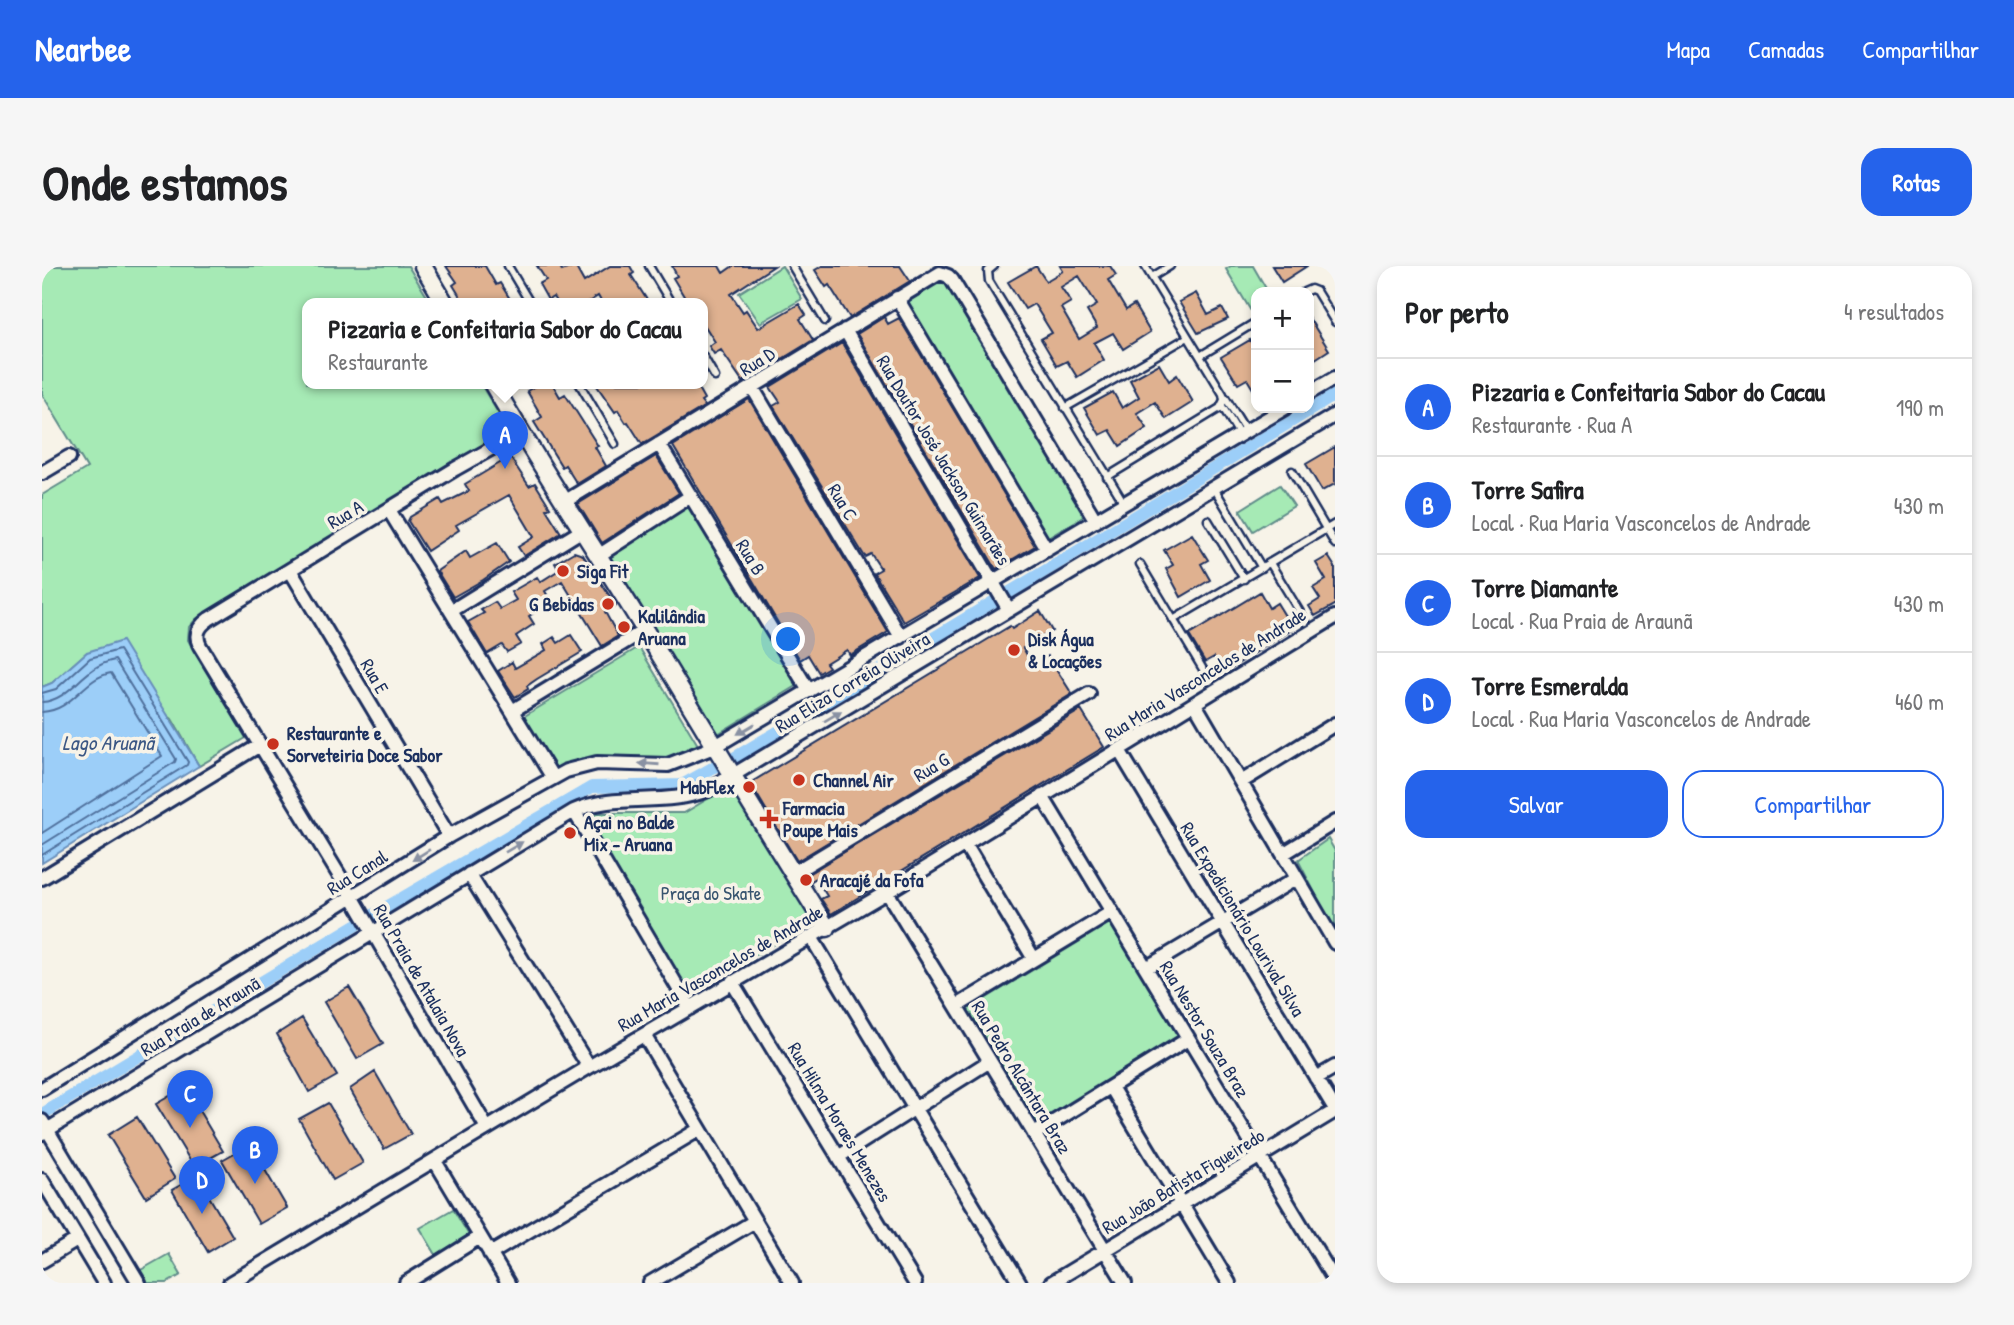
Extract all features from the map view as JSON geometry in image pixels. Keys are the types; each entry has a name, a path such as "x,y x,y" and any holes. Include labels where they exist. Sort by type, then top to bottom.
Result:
{"street":[{"path":"423,266 442,298"},
{"name":"Rua D","path":"564,502 897,298 936,275 944,274 951,280 1096,521"},
{"path":"897,298 1047,550"},
{"name":"Rua Doutor José Jackson Guimarães","path":"845,330 1009,610"},
{"path":"1314,390 1335,378"},
{"name":"Rua C","path":"752,387 901,637"},
{"path":"496,389 792,874 807,890 827,928"},
{"name":"Rua Eliza Correia Oliveira","path":"714,747 1277,413"},
{"name":"Rua Eliza Correia Oliveira","path":"372,934 574,811 596,802 692,796 732,776 1335,415"},
{"name":"Rua A","path":"197,636 202,624 521,432"},
{"name":"Rua B","path":"659,444 809,691"},
{"path":"42,472 69,457"},
{"path":"598,556 691,496"},
{"path":"389,510 553,778"},
{"path":"451,611 582,531"},
{"name":"Rua E","path":"290,570 449,836"},
{"name":"Rua Maria Vasconcelos de Andrade","path":"230,1283 887,892 1335,617"},
{"path":"512,711 645,630"},
{"name":"Rua Praia de Atalaia Nova","path":"197,636 200,646 487,1128"},
{"name":"Rua G","path":"792,874 1089,694"},
{"path":"1195,704 1335,943"},
{"path":"1241,782 1335,724"},
{"path":"42,878 260,746"},
{"name":"Rua Canal","path":"42,1089 449,836 553,778 597,763 668,765 714,747"},
{"name":"Rua Expedicionário Lourival Silva","path":"1119,750 1335,1110"},
{"name":"Rua Nestor Souza Braz","path":"1042,796 1335,1282"},
{"path":"574,811 690,1008"},
{"path":"1283,854 1335,822"},
{"path":"965,844 1034,959"},
{"path":"469,874 589,1067"},
{"path":"1146,968 1297,878"},
{"name":"Rua Pedro Alcântara Braz","path":"887,892 1125,1283"},
{"path":"957,1006 1112,912"},
{"name":"Rua Praia de Araunã","path":"44,1128 372,934"},
{"path":"811,937 1020,1283"},
{"name":"Rua Hilma Moraes Menezes","path":"732,982 915,1283"},
{"path":"644,1035 792,1283"},
{"path":"1034,1135 1188,1039"},
{"path":"838,1157 990,1061"},
{"path":"1316,1077 1335,1067"},
{"path":"1111,1087 1228,1283"},
{"name":"Rua João Batista Figueiredo","path":"1052,1283 1335,1110"},
{"path":"44,1128 139,1283"},
{"path":"490,1254 700,1129"},
{"path":"435,1161 508,1283"},
{"path":"42,1180 104,1283"},
{"path":"650,1283 755,1221"},
{"path":"405,1283 480,1237"},
{"path":"42,1261 77,1240"}],"lane":[{"path":"508,266 527,298"},
{"path":"649,266 668,298"},
{"path":"792,266 825,321"},
{"path":"994,266 988,271 989,281 1124,504"},
{"path":"1145,266 1224,396 1243,433"},
{"path":"1152,277 1170,266"},
{"path":"1314,290 1335,321"},
{"path":"1200,356 1251,325"},
{"path":"1065,408 1188,337"},
{"path":"708,365 715,377"},
{"path":"583,389 615,444"},
{"path":"1107,477 1222,406 1224,396"},
{"path":"1222,406 1243,433"},
{"path":"1292,471 1335,544"},
{"path":"1214,488 1262,568"},
{"path":"1208,520 1244,579"},
{"path":"1173,620 1335,524"},
{"path":"1270,563 1306,622"},
{"path":"1140,564 1210,681"}],"green space":[{"path":"42,266 408,266 428,298 302,298 302,389 484,389 510,433 196,619 189,627 188,640 246,738 199,766 172,719 87,652 52,683 42,687 42,495 87,468 42,394"},
{"path":"782,266 802,299 760,323 739,293"},
{"path":"1231,266 1253,266 1265,287 1251,287 1251,311 1226,269"},
{"path":"945,276 1086,515 1046,539 905,300"},
{"path":"1280,485 1294,506 1253,531 1240,510"},
{"path":"691,503 800,684 716,735 607,554"},
{"path":"639,647 698,745 670,759 582,758 556,771 523,717"},
{"name":"Praça do Skate","path":"731,790 813,921 689,994 586,820 598,813 684,813 721,791"},
{"path":"1328,839 1335,851 1335,932 1298,860"},
{"path":"1110,923 1181,1039 1036,1126 965,1011"},
{"path":"453,1209 470,1237 438,1258 420,1228"},
{"path":"169,1254 181,1275 167,1283 147,1283 139,1271"}],"water":[{"name":"Lago Aruanã","path":"122,641 199,766 42,863 42,687 52,683 87,652"}],"building":[{"path":"446,266 485,266 496,285 500,283 509,298 461,298 453,285 457,282"},
{"path":"537,266 560,266 562,271 575,266 584,282 610,266 630,266 634,273 631,275 646,298 547,298 539,284 546,280"},
{"path":"672,266 719,266 723,273 733,266 774,266 731,294 758,328 799,304 806,315 800,319 813,340 782,359 780,357 743,382 721,350 714,354 709,346 715,342 708,331 708,298 685,298 673,278 677,276"},
{"path":"822,266 900,266 910,281 850,318 829,285 826,287 815,270"},
{"path":"1036,266 1046,281 1063,271 1060,266 1110,266 1116,275 1108,280 1126,310 1134,305 1150,332 1123,349 1113,333 1094,343 1104,360 1077,377 1067,361 1057,366 1041,339 1052,333 1034,304 1025,309 1008,282","holes":["1079,276 1097,305 1087,311 1097,328 1079,339 1061,308 1071,302 1061,287"]},
{"path":"1272,266 1307,266 1282,282"},
{"path":"1196,293 1208,315 1222,308 1228,319 1198,333 1179,302"},
{"path":"884,317 888,324 899,318 1035,546 996,569 857,334"},
{"path":"1314,326 1329,350 1314,360"},
{"path":"1250,340 1251,386 1247,379 1238,384 1221,357"},
{"path":"842,343 980,578 904,622 874,573 881,569 871,554 865,557 773,406 780,402 770,387"},
{"path":"1159,364 1169,381 1177,375 1193,402 1166,419 1155,402 1137,413 1147,428 1120,446 1110,430 1100,435 1084,408 1113,392 1122,408 1139,397 1130,380"},
{"path":"555,389 560,397 565,394 598,446 595,447 606,466 577,484 565,465 562,467 534,422 542,417 527,391"},
{"path":"599,389 698,389 705,406 642,444 618,410 615,412"},
{"path":"749,399 888,632 850,655 847,650 826,663 829,667 819,673 808,655 800,660 673,446"},
{"path":"1335,447 1335,484 1322,491 1306,464"},
{"path":"656,456 679,493 602,543 578,504"},
{"path":"510,457 529,486 535,483 550,507 546,509 561,533 524,556 518,547 534,537 509,495 456,525 459,530 427,551 408,521 410,517 440,499 443,504 469,491 465,484"},
{"path":"1192,534 1208,560 1201,564 1210,580 1181,597 1166,569 1173,565 1164,550"},
{"path":"497,543 509,562 453,597 437,571 466,551 470,558"},
{"path":"574,552 583,555 616,606 605,612 618,636 602,646 562,581 545,591 551,602 529,616 534,624 516,636 521,644 507,652 502,645 487,654 468,622 484,613 481,610 495,602 500,609 516,600 511,592 537,577 540,582 559,570 555,563"},
{"path":"1328,556 1335,567 1335,605 1315,616 1309,606 1320,599 1313,588 1326,580 1316,563"},
{"path":"1260,592 1269,608 1277,603 1293,629 1223,673 1214,657 1205,662 1189,635"},
{"path":"1040,611 1052,631 1023,648 1033,665 1048,656 1072,694 797,861 750,783 1010,626 1012,629"},
{"path":"571,635 582,652 537,679 515,697 498,671 512,662 515,668 546,650 543,644 554,637 558,643"},
{"path":"1081,710 1104,747 831,914 821,899 827,896 816,878 810,882 806,875"},
{"path":"349,987 383,1044 357,1059 324,1002"},
{"path":"302,1018 337,1076 309,1092 277,1034"},
{"path":"375,1072 411,1134 384,1149 350,1089"},
{"path":"185,1087 223,1151 194,1167 156,1104"},
{"path":"328,1103 363,1163 333,1180 299,1119"},
{"path":"137,1117 175,1179 146,1197 108,1135"},
{"path":"250,1144 287,1208 259,1224 222,1160"},
{"path":"197,1176 233,1237 208,1252 172,1190"}],"waterway":[{"path":"1010,592 1335,395"},
{"path":"734,758 993,602"},
{"path":"373,915 592,787 682,785 714,767"},
{"path":"44,1113 356,925"}],"place":[{"name":"Pizzaria e Confeitaria Sabor do Cacau","path":"505,469"},
{"name":"Siga Fit","path":"563,571"},
{"name":"G Bebidas","path":"608,604"},
{"name":"Kalilândia Aruana","path":"624,627"},
{"name":"Disk Água & Locações","path":"1014,650"},
{"name":"Restaurante e Sorveteiria Doce Sabor","path":"273,744"},
{"name":"Channel Air","path":"799,780"},
{"name":"MabFlex","path":"749,787"},
{"name":"Farmacia Poupe Mais","path":"769,819"},
{"name":"Açai no Balde Mix - Aruana","path":"570,833"},
{"name":"Aracajé da Fofa","path":"806,880"},
{"name":"Torre Diamante","path":"190,1128"},
{"name":"Torre Safira","path":"255,1184"},
{"name":"Torre Esmeralda","path":"202,1214"}]}
